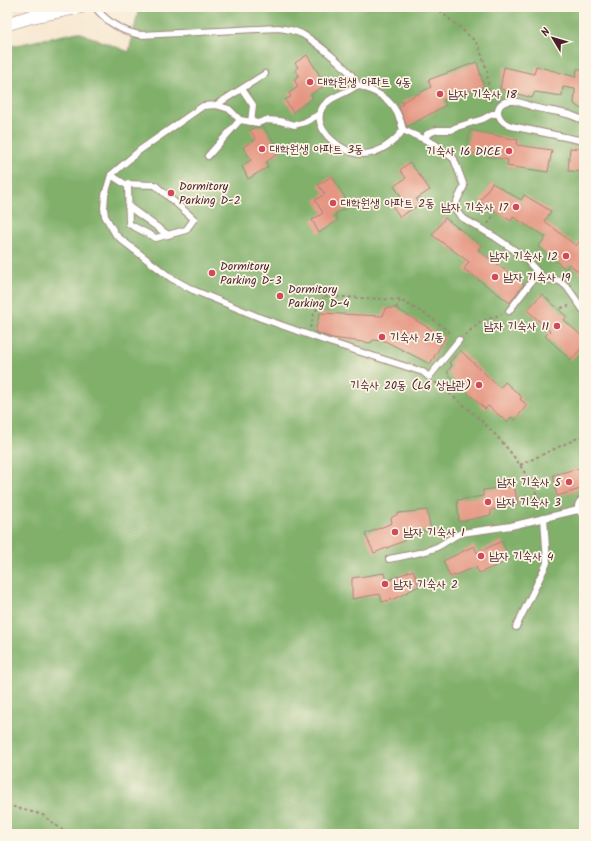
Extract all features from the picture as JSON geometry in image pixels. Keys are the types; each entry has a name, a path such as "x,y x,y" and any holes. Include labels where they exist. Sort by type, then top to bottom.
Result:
{"street":[{"path":"7,24 60,9 80,7"}],"lane":[{"path":"95,7 103,18 116,26 141,36 278,28 288,29 302,34 351,72 357,85"},
{"path":"216,105 265,74"},
{"path":"357,85 378,93 385,98 394,107 400,117 403,130 398,137 375,152 362,154 355,153 340,146 328,137 321,125 320,114 328,102 341,94 352,90 357,85"},
{"path":"242,88 253,105 251,122"},
{"path":"426,139 427,134 431,132 437,130 451,130 494,114 506,101 513,101 532,107 567,114 584,120"},
{"path":"320,114 305,122 295,125 280,121 266,120 258,123 240,120 229,109 216,105 203,106 140,150 111,176 105,195 105,216 116,235 123,241 171,278 193,290 261,318 423,372 429,377 459,340"},
{"path":"494,114 505,124 511,126 584,141"},
{"path":"208,156 240,120"},
{"path":"403,130 435,144 454,159 464,186 454,207 461,217 523,256 543,278 560,281 567,287 584,311"},
{"path":"111,176 128,186 129,224 156,238 186,230 194,219 155,185 125,184"},
{"path":"128,206 168,235"},
{"path":"509,311 538,273"},
{"path":"584,498 580,500 577,506 578,510 584,516"},
{"path":"389,559 432,549 444,544 456,535 462,533 511,526 578,510"},
{"path":"516,627 547,563 544,518"}],"path":[{"path":"435,7 476,42 479,47 487,71 494,114"},
{"path":"319,294 325,296 400,300 427,315 459,340 480,322 509,311"},
{"path":"308,334 314,314 325,296"},
{"path":"396,308 400,300"},
{"path":"584,362 584,378"},
{"path":"429,377 466,407 503,443 520,465 539,500 544,518"},
{"path":"520,465 584,435"},
{"path":"7,805 44,815 66,834"}],"green space":[{"path":"584,7 584,834 7,834 7,47 78,32 129,52 139,8"}],"building":[{"name":"대학원생 아파트 4동","path":"307,55 326,85 311,94 313,98 293,112 285,100 291,97 289,93 298,87 294,79 299,76 295,70 298,67 295,63"},
{"name":"남자 기숙사 18","path":"477,62 484,87 443,100 446,105 407,127 399,107 403,104 402,102 431,87 428,80"},
{"path":"536,66 576,77 577,69 584,69 584,111 574,104 575,89 563,87 562,96 535,92 532,98 500,89 504,67 534,74"},
{"name":"대학원생 아파트 3동","path":"263,126 280,152 266,162 268,167 248,179 242,166 251,160 243,147 256,139 250,130 255,127"},
{"name":"기숙사 16 DICE","path":"470,130 518,140 517,145 552,150 548,172 507,166 508,160 466,152"},
{"path":"570,148 584,149 584,172 568,171"},
{"path":"410,162 430,190 416,199 420,204 400,217 392,205 402,198 394,186 406,178 400,170"},
{"name":"대학원생 아파트 2동","path":"332,176 350,206 335,214 338,220 319,233 312,220 323,213 315,200 325,194 318,185"},
{"path":"492,183 521,200 524,195 551,211 545,221 576,246 584,236 584,276 569,264 566,269 538,247 546,237 513,217 511,221 480,202"},
{"path":"445,218 481,245 478,250 524,284 510,303 464,269 469,262 432,235"},
{"name":"남자 기숙사 11","path":"542,294 567,317 564,320 584,338 584,345 571,360 545,336 550,331 527,310"},
{"name":"기숙사 21동","path":"385,308 396,308 445,338 430,364 385,341 373,340 371,343 332,338 315,332 320,313 383,316"},
{"name":"기숙사 20동 (LG 상남관)","path":"460,350 500,388 505,382 522,397 520,399 527,405 515,420 511,417 507,422 488,406 485,409 447,373 452,365 449,363"},
{"name":"남자 기숙사 5","path":"584,467 584,488 557,496 553,475"},
{"name":"남자 기숙사 3","path":"514,486 518,504 491,510 491,515 459,522 457,500 483,496 483,490"},
{"name":"남자 기숙사 1","path":"427,510 431,530 403,534 404,541 374,553 365,534 392,523 391,518 399,513"},
{"name":"남자 기숙사 4","path":"502,541 510,560 479,573 476,567 450,577 443,561 474,546 477,553"},
{"name":"남자 기숙사 2","path":"413,570 419,586 394,599 382,602 380,594 352,599 352,578 384,573 386,581"}],"place":[{"name":"대학원생 아파트 4동","path":"310,82"},
{"name":"남자 기숙사 18","path":"440,94"},
{"name":"대학원생 아파트 3동","path":"262,149"},
{"name":"기숙사 16 DICE","path":"509,151"},
{"name":"Dormitory Parking D-2","path":"171,193"},
{"name":"대학원생 아파트 2동","path":"333,203"},
{"name":"남자 기숙사 17","path":"516,207"},
{"name":"남자 기숙사 12","path":"566,256"},
{"name":"Dormitory Parking D-3","path":"212,273"},
{"name":"남자 기숙사 19","path":"495,277"},
{"name":"Dormitory Parking D-4","path":"280,296"},
{"name":"남자 기숙사 11","path":"557,326"},
{"name":"기숙사 21동","path":"382,337"},
{"name":"기숙사 20동 (LG 상남관)","path":"479,385"},
{"name":"남자 기숙사 5","path":"569,482"},
{"name":"남자 기숙사 3","path":"488,502"},
{"name":"남자 기숙사 1","path":"395,532"},
{"name":"남자 기숙사 4","path":"481,556"},
{"name":"남자 기숙사 2","path":"385,584"}]}
